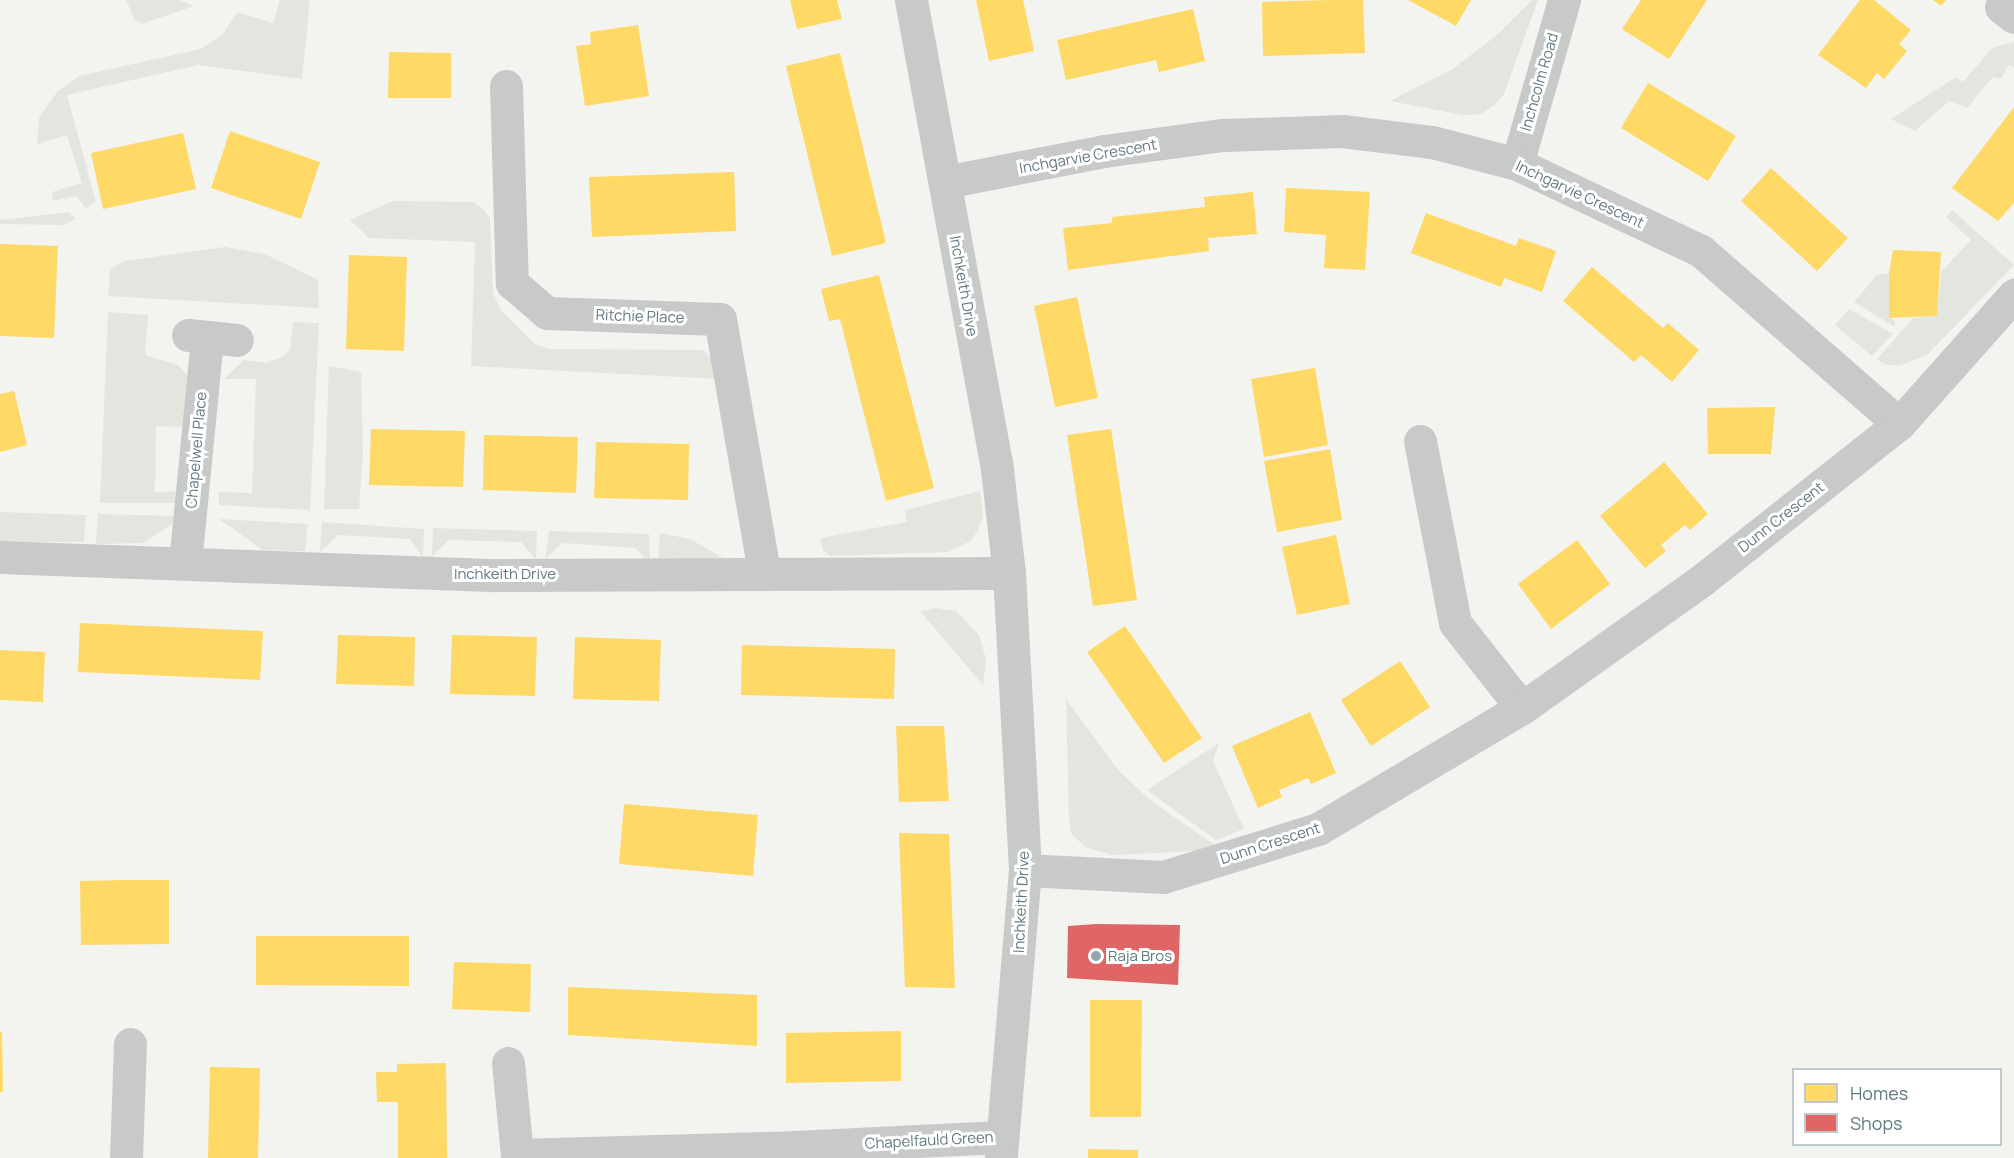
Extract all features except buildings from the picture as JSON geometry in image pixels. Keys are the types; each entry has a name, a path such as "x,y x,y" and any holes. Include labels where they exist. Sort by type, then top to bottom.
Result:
{"street":[{"name":"Inchkeith Drive","path":"911,0 996,460 1009,573 1025,870 1001,1147"},
{"name":"Inchcolm Road","path":"1517,164 1564,0"},
{"name":"Ritchie Place","path":"506,86 512,283 547,313 720,319 764,572"},
{"name":"Inchgarvie Crescent","path":"945,182 1104,152 1223,135 1342,131 1432,142 1517,164 1701,251 1899,424"},
{"name":"Dunn Crescent","path":"1025,870 1163,877 1318,829 1522,708 1702,580 1899,424 2014,295"},
{"name":"Chapelwell Place","path":"185,563 211,337"},
{"path":"1420,441 1455,623 1522,708"},
{"name":"Inchkeith Drive","path":"0,557 496,575 764,572 1009,573"},
{"path":"126,1158 130,1044"},
{"name":"Chapelfauld Green","path":"508,1063 517,1155 774,1148 1001,1147"}],"shaded area":[{"path":"126,0 179,0 194,6 142,24 135,20"},
{"path":"280,0 310,0 302,79 198,65 67,95 96,202 86,208 76,196 53,201 52,192 82,183 67,135 37,144 39,118 57,92 79,76 201,49 223,34 237,12 273,23"},
{"path":"1532,0 1538,0 1504,94 1495,105 1481,114 1463,115 1390,101 1451,70 1497,35"},
{"path":"2014,42 2014,68 2009,64 2001,79 1993,77 1967,108 1949,101 1915,131 1891,119 1956,77 1963,82 1992,48"},
{"path":"393,201 474,202 483,209 490,219 493,293 501,310 535,344 549,349 703,350 714,361 719,379 471,366 475,242 369,238 350,220"},
{"path":"1952,210 2014,265 1927,355 1899,366 1884,364 1877,359 1913,318 1937,316 1941,272 1971,240 1946,217"},
{"path":"69,212 75,219 64,225 0,224 0,220"},
{"path":"225,247 265,254 318,280 319,308 108,296 110,269 125,261"},
{"path":"1889,273 1889,318 1894,319 1895,327 1854,302 1877,275"},
{"path":"1849,309 1893,334 1872,356 1835,325"},
{"path":"108,312 148,315 145,355 178,365 189,378 187,427 156,426 155,492 186,491 179,503 100,503"},
{"path":"293,322 319,323 310,510 219,505 219,492 252,493 256,379 224,379 244,360 267,363 284,356 290,350"},
{"path":"329,366 361,372 363,455 359,509 324,509"},
{"path":"980,491 983,517 978,530 971,541 948,552 830,556 823,550 820,538 907,522 905,510"},
{"path":"0,512 86,515 84,542 0,542"},
{"path":"98,514 175,516 172,524 143,543 96,544"},
{"path":"219,519 308,524 305,551 263,550"},
{"path":"322,522 424,529 423,558 410,539 338,535 320,552"},
{"path":"433,528 537,531 536,560 521,542 449,540 432,556"},
{"path":"549,531 649,534 650,564 635,548 562,543 545,559"},
{"path":"660,533 690,539 735,565 658,562"},
{"path":"937,608 956,611 979,635 986,659 983,685 920,611"},
{"path":"1066,699 1118,770 1150,800 1222,850 1112,855 1085,847 1071,833 1069,818"},
{"path":"1219,743 1213,761 1244,829 1216,840 1147,790"}],"place":[{"name":"Raja Bros","path":"1096,956"}]}
